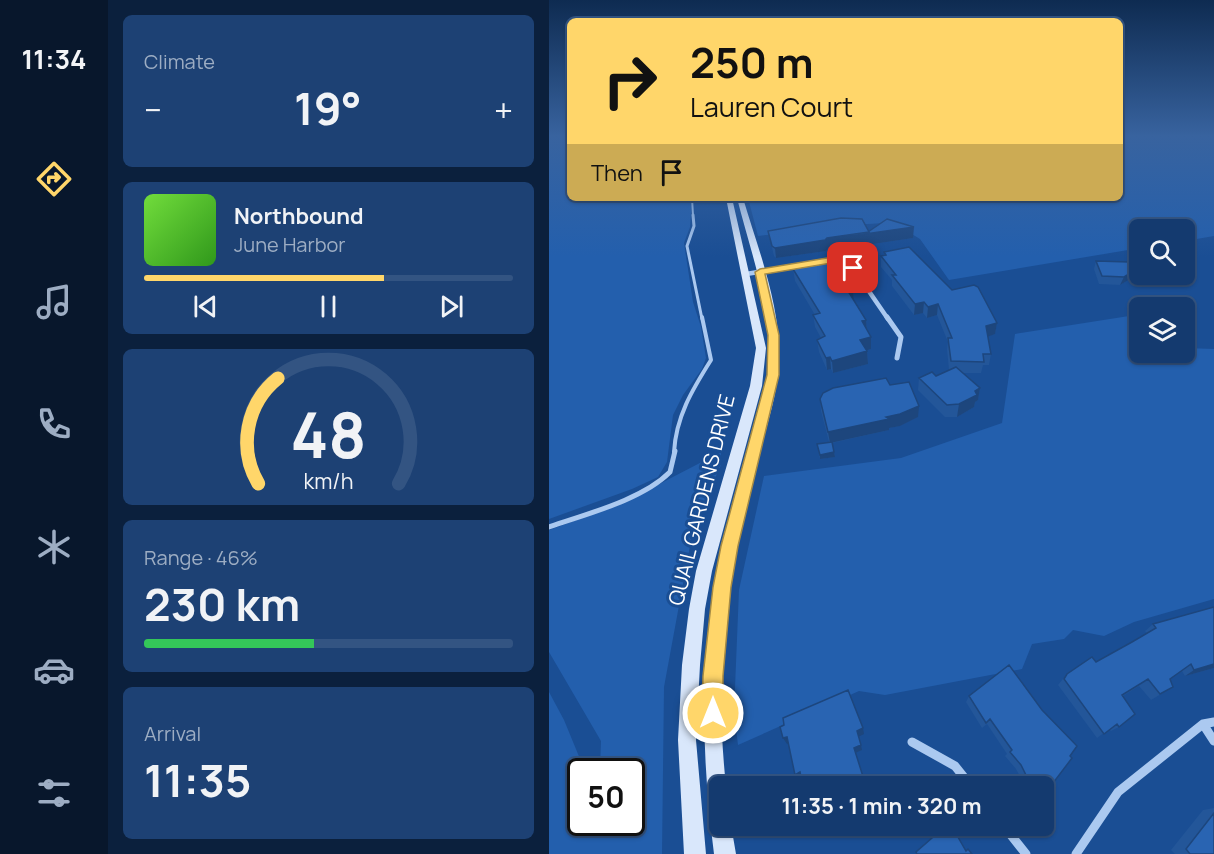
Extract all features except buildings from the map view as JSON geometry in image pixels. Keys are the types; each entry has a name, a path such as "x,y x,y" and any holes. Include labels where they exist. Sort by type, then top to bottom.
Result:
{"main road":[{"name":"QUAIL GARDENS DRIVE","path":"717,776 713,732 713,676 719,607 729,546 773,375 773,335 730,201"},
{"name":"QUAIL GARDENS DRIVE","path":"695,854 687,740 697,609 704,571 756,386 760,363 753,273 741,201"},
{"path":"723,836 725,854"}],"street":[{"path":"753,273 839,259 853,268 901,337 897,358"},
{"path":"1076,854 1118,792 1203,724 1214,722"},
{"path":"1203,724 1214,741"},
{"path":"912,742 955,766 963,776"},
{"path":"1012,836 1026,854"}],"lane":[{"path":"549,527 593,512 660,482 671,471 677,427 688,397 711,360 687,246 694,226 692,201"}],"shaded area":[{"path":"549,177 567,177 567,201 692,201 690,227 684,243 693,302 701,327 706,358 702,369 683,395 673,415 667,462 658,477 632,489 549,519"},
{"path":"1123,177 1214,177 1214,236 1195,239 1195,219 1129,219 1129,250 949,280 920,239 897,225 884,223 758,236 749,201 1123,201"},
{"path":"1129,316 1129,363 1195,363 1195,348 1214,349 1214,599 1134,622 1104,636 1073,630 1064,639 1032,644 1022,669 885,695 859,691 738,745 734,712 739,590 764,476 901,458 1002,423 1015,334"},
{"path":"721,452 721,465 694,524 664,687 662,854 549,854 549,692 564,720 580,758 567,758 567,836 645,836 645,758 600,758 601,741 549,652 549,530 619,505"}],"route":[{"path":"713,713 713,676 719,607 729,546 773,375 775,352 773,335 760,272 839,259 853,268"}]}
